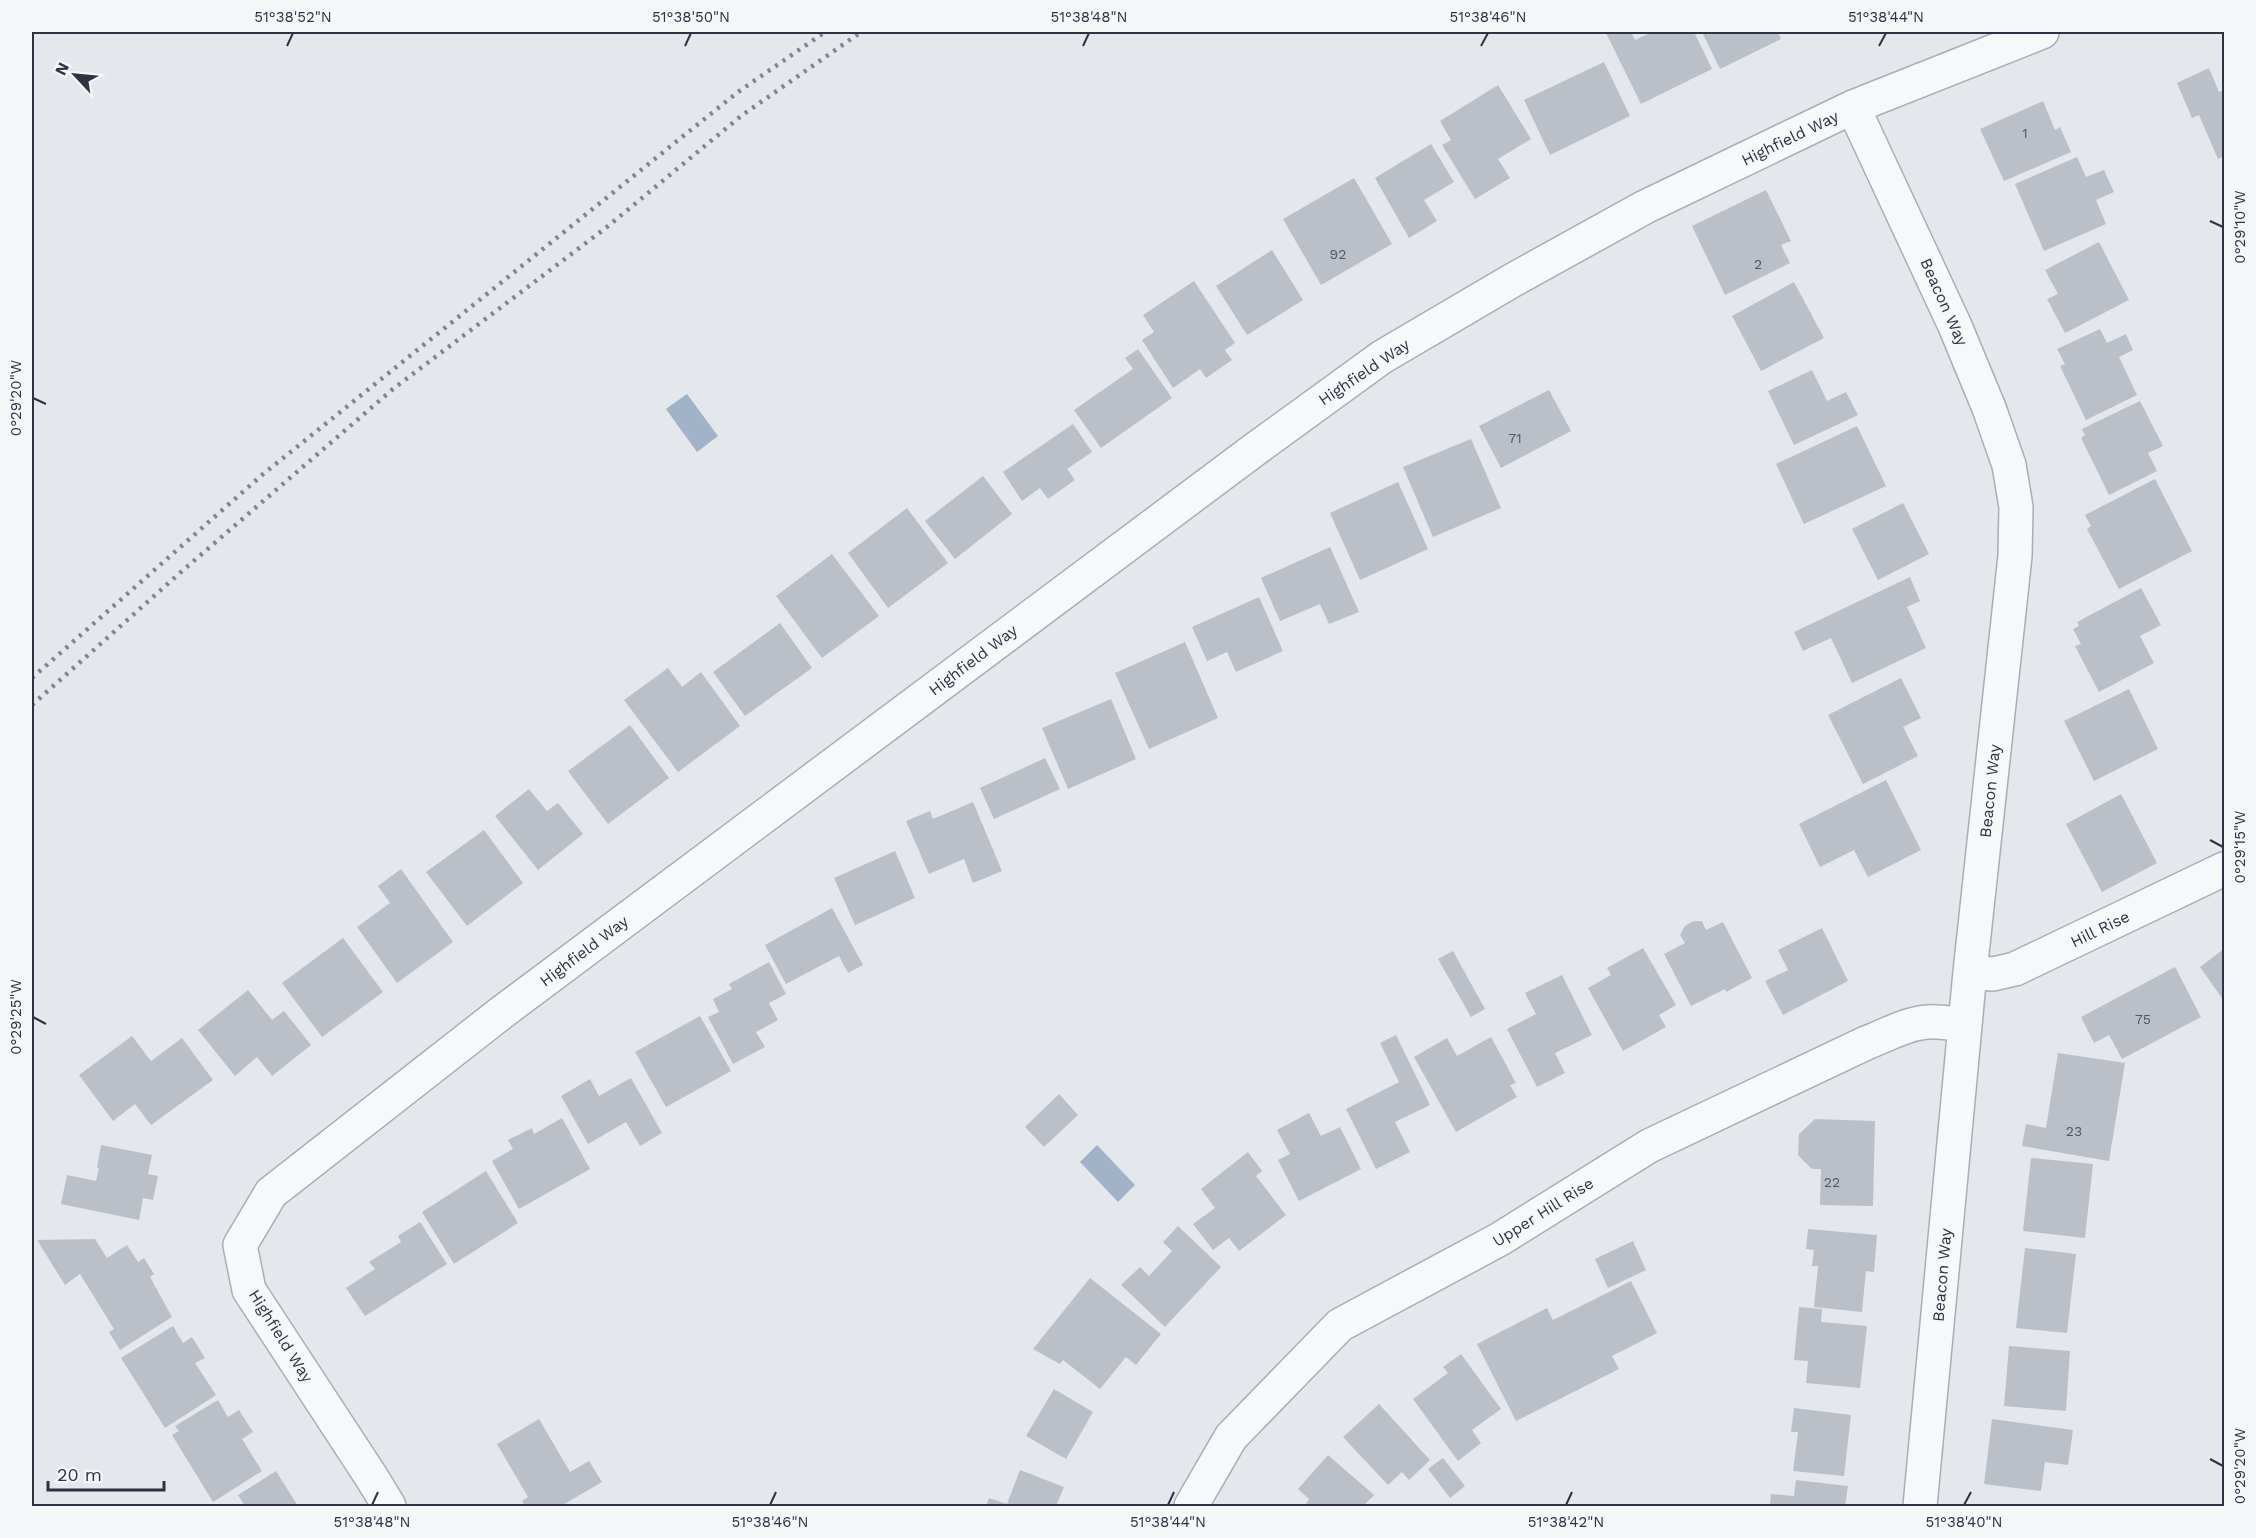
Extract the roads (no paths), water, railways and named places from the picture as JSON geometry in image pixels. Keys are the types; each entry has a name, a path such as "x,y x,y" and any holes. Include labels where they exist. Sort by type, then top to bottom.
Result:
{"street":[{"name":"Highfield Way","path":"389,1506 249,1290 240,1245 271,1193 501,1013 1254,450 1382,357 1512,280 1645,207 1853,107 2042,32"},
{"name":"Beacon Way","path":"1853,107 1936,285 1989,408 2008,465 2016,507 2015,556 1965,1025 1920,1506"},
{"name":"Hill Rise","path":"1971,972 1993,974 2015,969 2224,869"},
{"name":"Upper Hill Rise","path":"1191,1506 1231,1437 1340,1325 1500,1239 1649,1146 1866,1043 1920,1023 1965,1025"}],"water":[{"path":"687,394 718,436 697,452 666,409"},
{"path":"1097,1145 1135,1185 1118,1202 1080,1162"}],"railway":[{"path":"32,678 262,475 738,92 825,32"},
{"path":"32,705 181,572 393,389 607,227 741,116 861,32"}]}
